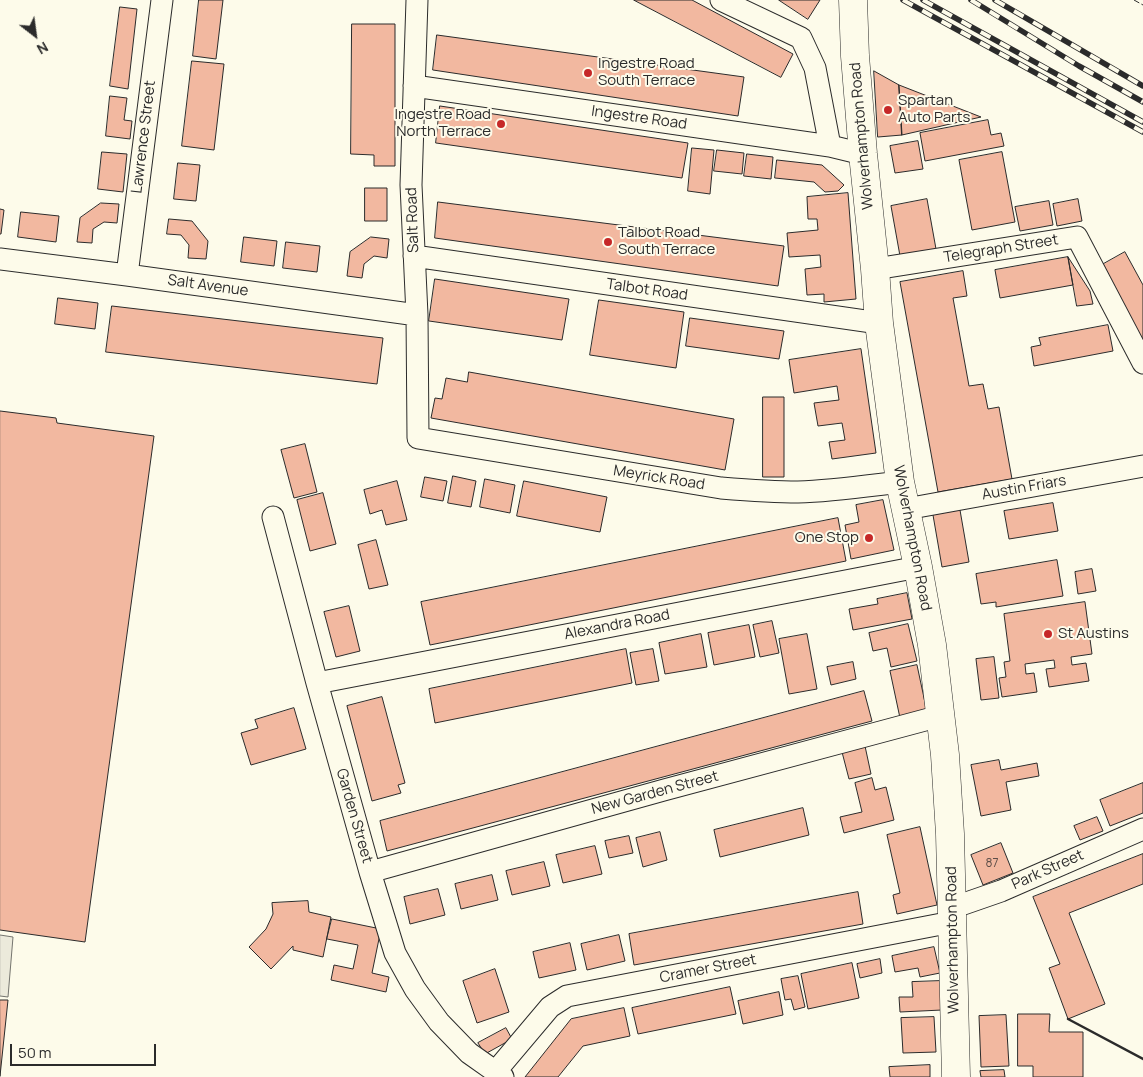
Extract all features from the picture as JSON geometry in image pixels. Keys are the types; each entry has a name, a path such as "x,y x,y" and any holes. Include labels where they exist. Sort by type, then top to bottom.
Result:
{"highway":[{"name":"Wolverhampton Road","path":"853,0 855,56 879,323 900,482 932,645 945,755 950,834 956,1077"}],"street":[{"name":"Lawrence Street","path":"127,274 162,0"},
{"path":"721,0 801,38 815,68 830,146"},
{"name":"Salt Road","path":"414,1 411,185 417,314 418,438"},
{"name":"Ingestre Road","path":"414,86 830,146 863,154"},
{"name":"Telegraph Street","path":"875,269 1077,237 1143,362"},
{"name":"Talbot Road","path":"414,256 879,323"},
{"name":"Salt Avenue","path":"0,259 127,274 417,314"},
{"name":"Meyrick Road","path":"418,438 721,488 797,492 900,482"},
{"name":"Austin Friars","path":"906,509 1143,466"},
{"name":"Garden Street","path":"273,517 317,683 370,872 395,953 415,989 439,1022 468,1053 500,1074"},
{"name":"Alexandra Road","path":"317,683 918,567"},
{"name":"New Garden Street","path":"370,872 940,716"},
{"name":"Park Street","path":"952,915 1001,891 1143,829"},
{"name":"Cramer Street","path":"500,1074 550,1007 567,996 952,915"}],"shaded area":[{"path":"0,935 13,937 8,997 0,996"}],"building":[{"path":"199,0 223,0 216,59 193,56"},
{"path":"634,0 692,0 793,54 781,77"},
{"path":"779,0 820,0 808,19"},
{"path":"120,7 137,9 128,89 110,86"},
{"path":"352,24 395,24 395,166 374,166 374,155 351,154"},
{"name":"Ingestre Road South Terrace","path":"437,35 744,77 738,116 433,70"},
{"path":"192,61 224,64 214,150 182,146"},
{"name":"Spartan Auto Parts","path":"874,71 899,85 902,135 878,137"},
{"path":"899,85 981,117 902,135"},
{"path":"110,96 127,98 124,120 132,121 130,139 106,136"},
{"name":"Ingestre Road North Terrace","path":"440,106 688,143 682,178 436,143"},
{"path":"988,120 991,135 1001,133 1004,146 925,161 920,133"},
{"path":"918,141 923,169 895,173 890,146"},
{"path":"692,148 714,150 710,194 688,191"},
{"path":"717,150 744,153 742,174 714,171"},
{"path":"102,152 127,154 123,192 98,189"},
{"path":"1002,152 1015,222 972,230 959,160"},
{"path":"747,154 773,157 771,179 744,176"},
{"path":"777,160 822,165 844,185 838,191 825,192 814,182 775,178"},
{"path":"178,163 200,165 196,201 174,199"},
{"path":"365,188 387,188 387,221 365,221"},
{"path":"848,193 856,299 824,302 824,294 807,295 805,269 821,267 820,255 789,257 787,233 818,230 817,219 808,219 807,197"},
{"path":"927,199 936,249 900,256 891,206"},
{"path":"1078,199 1082,221 1057,226 1053,204"},
{"path":"1049,201 1053,225 1020,231 1015,207"},
{"name":"Talbot Road South Terrace","path":"438,202 784,246 778,286 435,238"},
{"path":"101,203 119,204 117,223 104,222 93,229 92,243 77,242 80,218"},
{"path":"0,209 4,210 1,234 0,234"},
{"path":"21,212 59,216 56,242 18,237"},
{"path":"169,219 192,221 208,241 206,259 188,258 189,245 181,235 167,234"},
{"path":"244,237 277,241 274,266 241,262"},
{"path":"371,237 389,239 387,258 374,256 364,264 362,278 347,276 350,252"},
{"path":"286,242 320,246 317,272 283,268"},
{"path":"1125,252 1143,285 1143,344 1100,266"},
{"path":"1068,257 1090,291 1093,304 1077,306"},
{"path":"1068,257 1073,285 1000,298 995,270"},
{"path":"963,271 967,296 953,298 969,386 983,384 988,409 999,407 1012,479 938,492 900,282"},
{"path":"435,279 569,299 562,340 429,321"},
{"path":"58,298 98,303 95,329 55,324"},
{"path":"599,300 684,312 676,368 590,355"},
{"path":"112,306 383,338 377,384 106,352"},
{"path":"690,318 784,331 779,359 686,346"},
{"path":"1108,325 1113,351 1034,366 1031,347 1041,345 1039,338"},
{"path":"861,349 876,453 832,459 829,442 845,440 842,423 818,426 814,403 839,400 837,386 794,393 789,360"},
{"path":"469,372 734,419 725,470 431,418 435,398 442,399 446,378 467,382"},
{"path":"763,397 784,397 784,477 763,477"},
{"path":"0,411 56,418 57,423 154,436 85,942 0,930"},
{"path":"305,444 317,492 294,498 281,450"},
{"path":"453,476 476,481 471,507 448,503"},
{"path":"425,477 447,481 443,501 421,497"},
{"path":"485,479 515,485 510,513 480,507"},
{"path":"397,481 407,520 386,525 382,510 370,514 364,490"},
{"path":"524,481 607,497 600,532 517,516"},
{"path":"323,493 336,544 310,551 297,500"},
{"name":"One Stop","path":"883,500 894,550 851,559 845,525 859,522 856,505"},
{"path":"1053,503 1058,531 1009,539 1004,511"},
{"path":"960,510 969,562 942,567 933,515"},
{"path":"838,518 846,561 430,645 421,602"},
{"path":"376,540 388,585 369,589 358,545"},
{"path":"1057,560 1063,596 996,607 996,602 981,604 976,574"},
{"path":"1092,569 1096,591 1078,594 1075,572"},
{"path":"907,593 912,619 853,630 849,609 878,604 877,599"},
{"name":"St Austins","path":"1085,602 1092,654 1071,657 1072,665 1086,663 1089,681 1049,687 1046,669 1055,668 1054,660 1025,664 1026,674 1034,673 1037,692 1002,697 999,678 1006,677 1004,662 1010,661 1004,614"},
{"path":"349,606 360,651 336,657 324,612"},
{"path":"772,621 779,653 760,657 753,625"},
{"path":"908,624 917,661 891,667 887,648 873,651 869,633"},
{"path":"749,625 755,657 714,665 708,633"},
{"path":"701,634 707,667 665,674 659,643"},
{"path":"807,634 817,689 789,694 779,639"},
{"path":"626,649 632,683 435,723 429,689"},
{"path":"653,649 659,681 636,685 630,653"},
{"path":"994,657 999,698 981,700 976,659"},
{"path":"853,662 856,679 831,685 827,667"},
{"path":"917,665 927,712 900,718 890,671"},
{"path":"864,691 872,721 387,851 380,821"},
{"path":"382,697 405,783 398,785 401,793 372,801 347,706"},
{"path":"294,708 306,749 251,765 241,733 258,728 255,720"},
{"path":"865,746 871,774 849,779 842,752"},
{"path":"999,760 1001,770 1037,763 1039,776 1006,782 1011,810 981,816 971,765"},
{"path":"872,778 875,790 886,787 894,820 844,833 840,817 862,812 855,783"},
{"path":"1143,783 1143,813 1110,826 1100,800"},
{"path":"803,808 809,835 720,857 714,830"},
{"path":"1097,817 1103,831 1080,840 1074,826"},
{"path":"920,827 937,905 897,914 893,895 900,893 887,835"},
{"path":"660,832 667,860 643,867 636,838"},
{"path":"629,836 633,853 609,858 605,841"},
{"path":"1001,843 1013,873 983,885 971,855"},
{"path":"595,846 602,874 563,883 556,855"},
{"path":"1143,854 1143,884 1069,913 1105,1004 1068,1019 1049,968 1060,964 1033,897"},
{"path":"544,862 550,886 512,895 506,871"},
{"path":"492,875 498,900 461,909 455,884"},
{"path":"438,889 445,915 410,924 404,897"},
{"path":"858,892 863,924 634,965 629,934"},
{"path":"308,901 309,912 331,917 323,957 293,950 293,946 271,969 249,947 266,929 273,914 272,903"},
{"path":"332,919 381,929 372,973 389,977 386,992 331,980 334,965 353,969 358,945 327,939"},
{"path":"619,935 625,961 587,970 581,944"},
{"path":"570,943 576,970 539,978 533,952"},
{"path":"934,947 940,973 920,977 918,968 895,972 892,956"},
{"path":"880,959 882,973 860,978 857,964"},
{"path":"852,963 859,998 808,1009 801,974"},
{"path":"495,969 509,1012 477,1023 463,981"},
{"path":"798,976 805,1007 794,1010 791,999 785,1000 781,979"},
{"path":"940,981 942,1010 900,1012 899,997 913,997 912,982"},
{"path":"730,987 736,1014 638,1034 632,1008"},
{"path":"779,992 783,1015 743,1024 738,1001"},
{"path":"0,1000 8,1000 0,1076"},
{"path":"624,1008 630,1036 583,1046 558,1077 525,1077 571,1019"},
{"path":"1018,1014 1050,1014 1049,1032 1083,1032 1083,1077 1033,1077 1033,1066 1018,1066"},
{"path":"1006,1015 1009,1066 981,1067 979,1016"},
{"path":"934,1017 936,1052 903,1053 901,1018"},
{"path":"506,1028 512,1039 485,1054 478,1043"},
{"path":"930,1065 930,1077 890,1077 889,1067"},
{"path":"1004,1070 1005,1077 981,1077 980,1071"}],"railway":[{"path":"903,0 1143,132"},
{"path":"923,0 1143,122"},
{"path":"971,0 1079,66 1143,102"},
{"path":"995,0 1143,86"}],"fence":[{"path":"1134,0 1143,5"}],"wall":[{"path":"1068,1019 1143,1059"}],"place":[{"name":"Ingestre Road South Terrace","path":"588,73"},
{"name":"Spartan Auto Parts","path":"888,110"},
{"name":"Ingestre Road North Terrace","path":"501,124"},
{"name":"Talbot Road South Terrace","path":"608,242"},
{"name":"One Stop","path":"869,538"},
{"name":"St Austins","path":"1048,634"}]}
